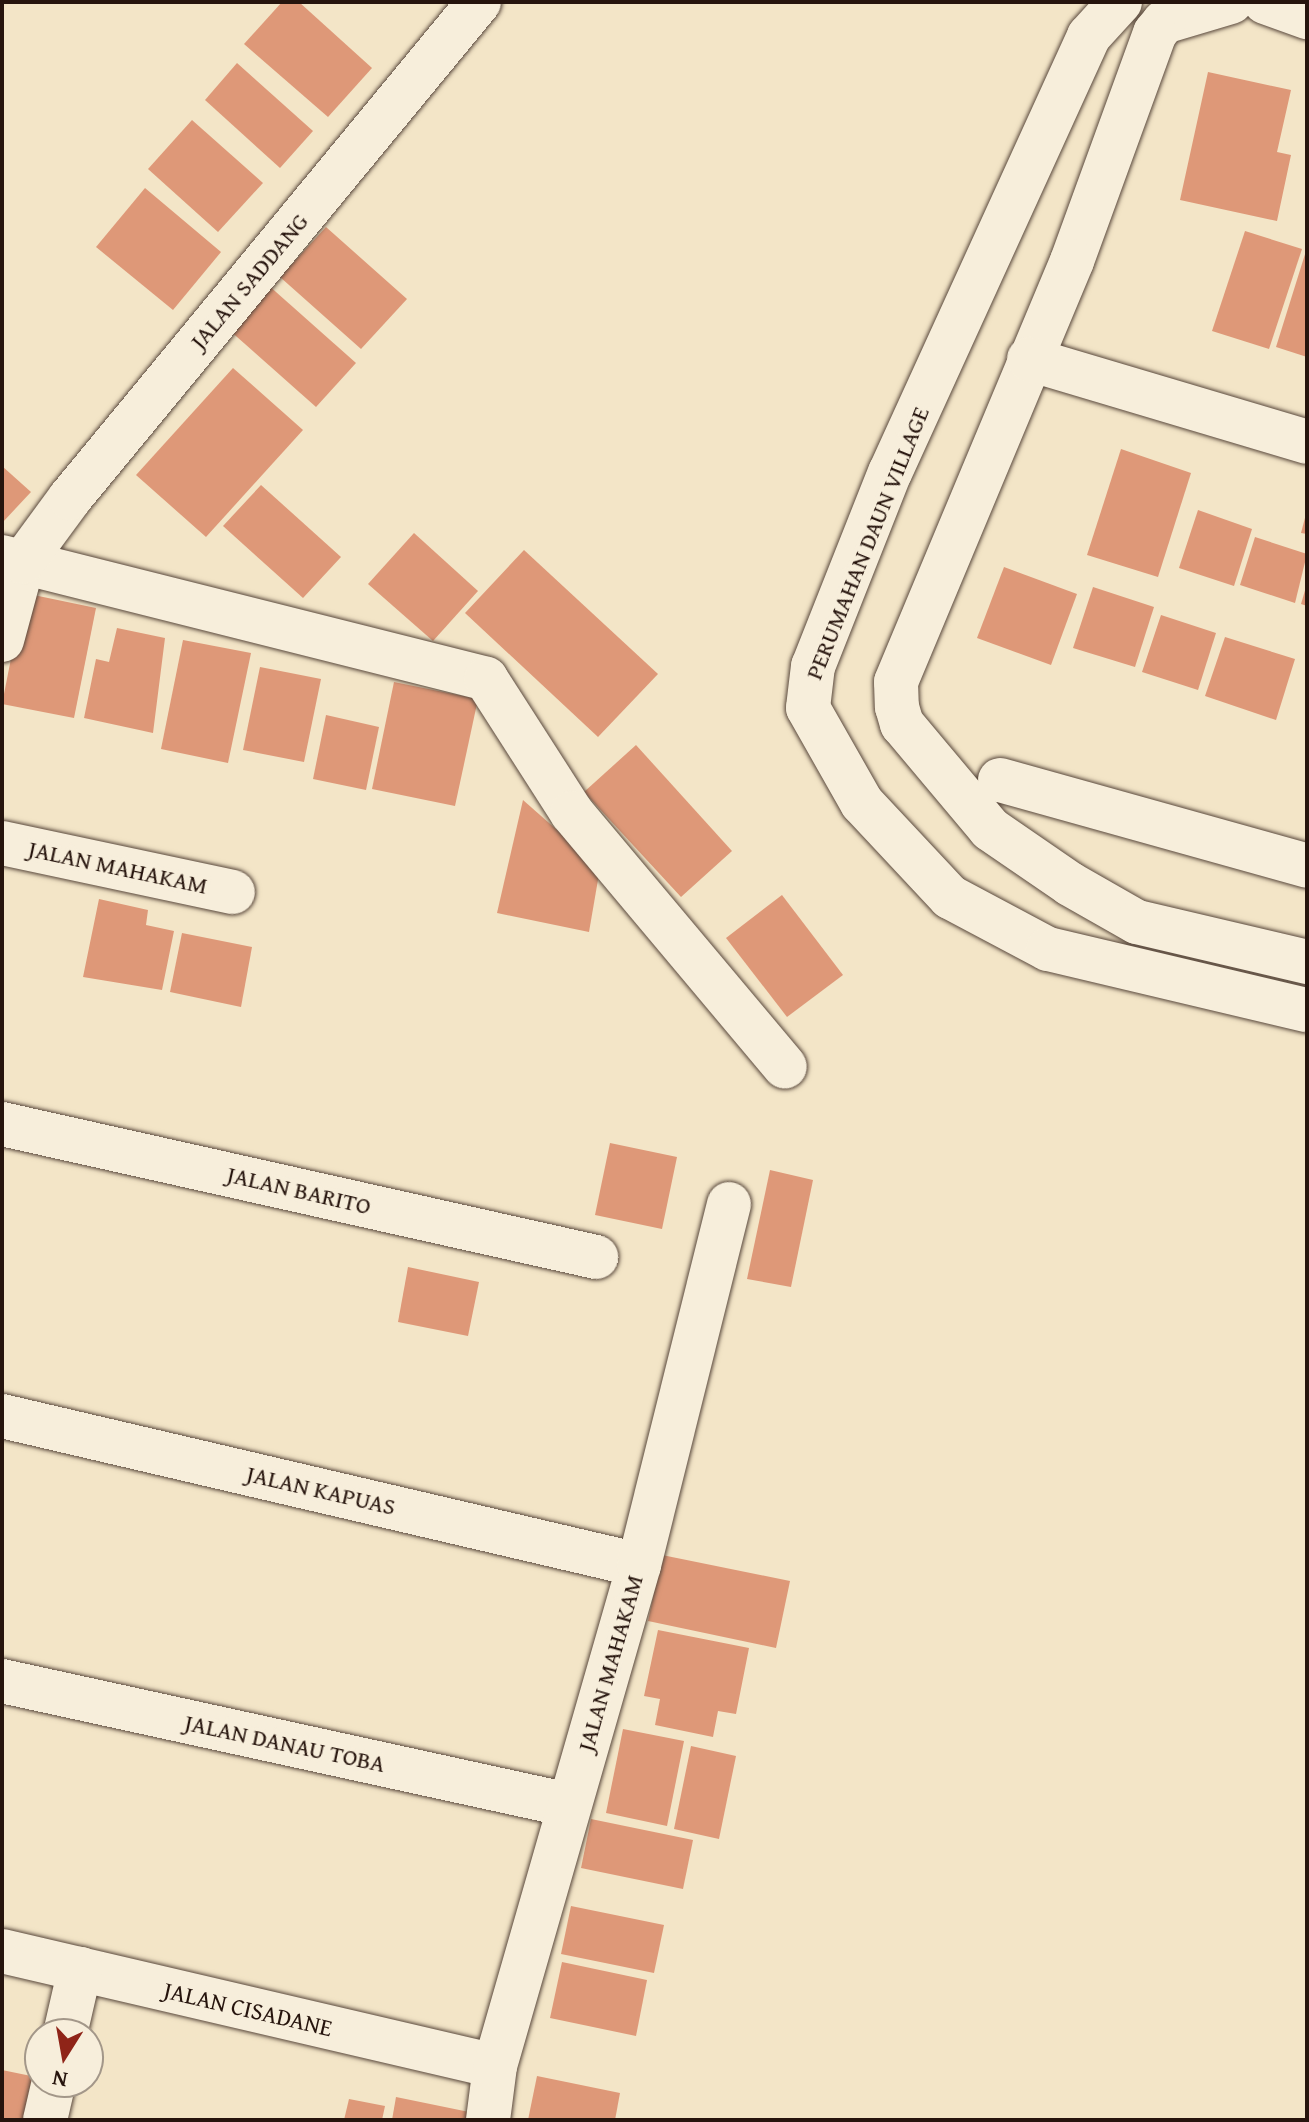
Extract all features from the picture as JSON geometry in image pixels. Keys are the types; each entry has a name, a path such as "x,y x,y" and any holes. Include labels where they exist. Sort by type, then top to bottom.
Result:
{"street":[{"name":"JALAN SADDANG","path":"13,560 479,2"},
{"name":"PERUMAHAN DAUN VILLAGE","path":"1120,2 1089,36 890,472 813,666 808,708 862,803 950,897 1048,949 1307,1010"},
{"path":"1231,2 1168,12 896,682 902,724 990,829 1070,884 1137,922 1307,962"},
{"path":"1265,2 1307,17"},
{"path":"1029,359 1307,442"},
{"path":"2,640 13,560 486,679 572,813 785,1067"},
{"path":"1000,780 1307,866"},
{"name":"JALAN MAHAKAM","path":"2,843 233,892"},
{"name":"JALAN BARITO","path":"2,1124 596,1257"},
{"name":"JALAN MAHAKAM","path":"488,2120 495,2066 639,1565 729,1204"},
{"name":"JALAN KAPUAS","path":"2,1416 639,1565"},
{"name":"JALAN DANAU TOBA","path":"2,1681 569,1805"},
{"name":"JALAN CISADANE","path":"2,1951 495,2066"},
{"path":"69,2018 80,1969"},
{"path":"45,2120 50,2098"}],"building":[{"path":"282,2 299,2 372,68 328,117 244,44"},
{"path":"237,63 313,131 280,168 205,100"},
{"path":"1208,72 1291,90 1277,152 1291,155 1277,221 1180,200"},
{"path":"192,120 263,183 218,232 148,169"},
{"path":"145,188 221,252 173,310 96,247"},
{"path":"326,227 407,299 361,349 280,277"},
{"path":"1245,231 1302,249 1269,349 1212,331"},
{"path":"1307,251 1307,357 1276,347"},
{"path":"267,284 356,363 316,407 228,329"},
{"path":"233,368 303,430 206,537 136,475"},
{"path":"1121,449 1191,473 1158,577 1087,555"},
{"path":"2,466 31,492 2,523"},
{"path":"261,485 341,557 303,598 223,526"},
{"path":"1198,510 1252,529 1234,586 1179,568"},
{"path":"1307,514 1307,534 1301,533"},
{"path":"414,533 478,591 433,641 368,584"},
{"path":"1255,537 1307,554 1295,603 1240,585"},
{"path":"524,550 658,674 598,737 465,613"},
{"path":"1004,567 1077,594 1051,665 977,638"},
{"path":"1093,587 1154,607 1135,667 1073,648"},
{"path":"1307,587 1307,606 1301,604"},
{"path":"24,593 96,608 74,718 2,704"},
{"path":"1161,615 1216,633 1198,690 1142,672"},
{"path":"117,628 165,638 153,733 84,718 96,659 109,662"},
{"path":"1225,637 1295,659 1276,720 1205,696"},
{"path":"183,640 251,653 228,763 161,749"},
{"path":"260,667 321,679 304,762 243,750"},
{"path":"394,682 478,699 455,806 372,789"},
{"path":"326,715 379,727 366,790 313,779"},
{"path":"636,745 732,851 681,897 584,792"},
{"path":"523,800 600,868 589,932 497,913"},
{"path":"782,895 843,975 787,1017 726,938"},
{"path":"99,899 148,910 146,925 174,931 162,990 83,977"},
{"path":"182,933 252,947 241,1007 170,992"},
{"path":"610,1143 677,1157 662,1229 595,1215"},
{"path":"770,1170 813,1180 791,1287 747,1279"},
{"path":"408,1267 479,1282 468,1336 398,1322"},
{"path":"662,1555 790,1581 776,1648 648,1621"},
{"path":"658,1630 749,1648 736,1714 718,1711 713,1737 655,1725 660,1699 644,1696"},
{"path":"623,1729 684,1741 667,1826 606,1813"},
{"path":"691,1746 736,1756 719,1839 674,1829"},
{"path":"591,1819 693,1840 683,1889 581,1868"},
{"path":"571,1906 664,1925 654,1973 561,1954"},
{"path":"562,1962 647,1980 636,2036 550,2018"},
{"path":"2,2070 24,2075 24,2098 32,2098 27,2120 2,2119"},
{"path":"537,2076 620,2093 615,2120 528,2120"},
{"path":"396,2097 474,2113 473,2120 392,2120"},
{"path":"349,2099 385,2106 382,2120 344,2120"}]}
